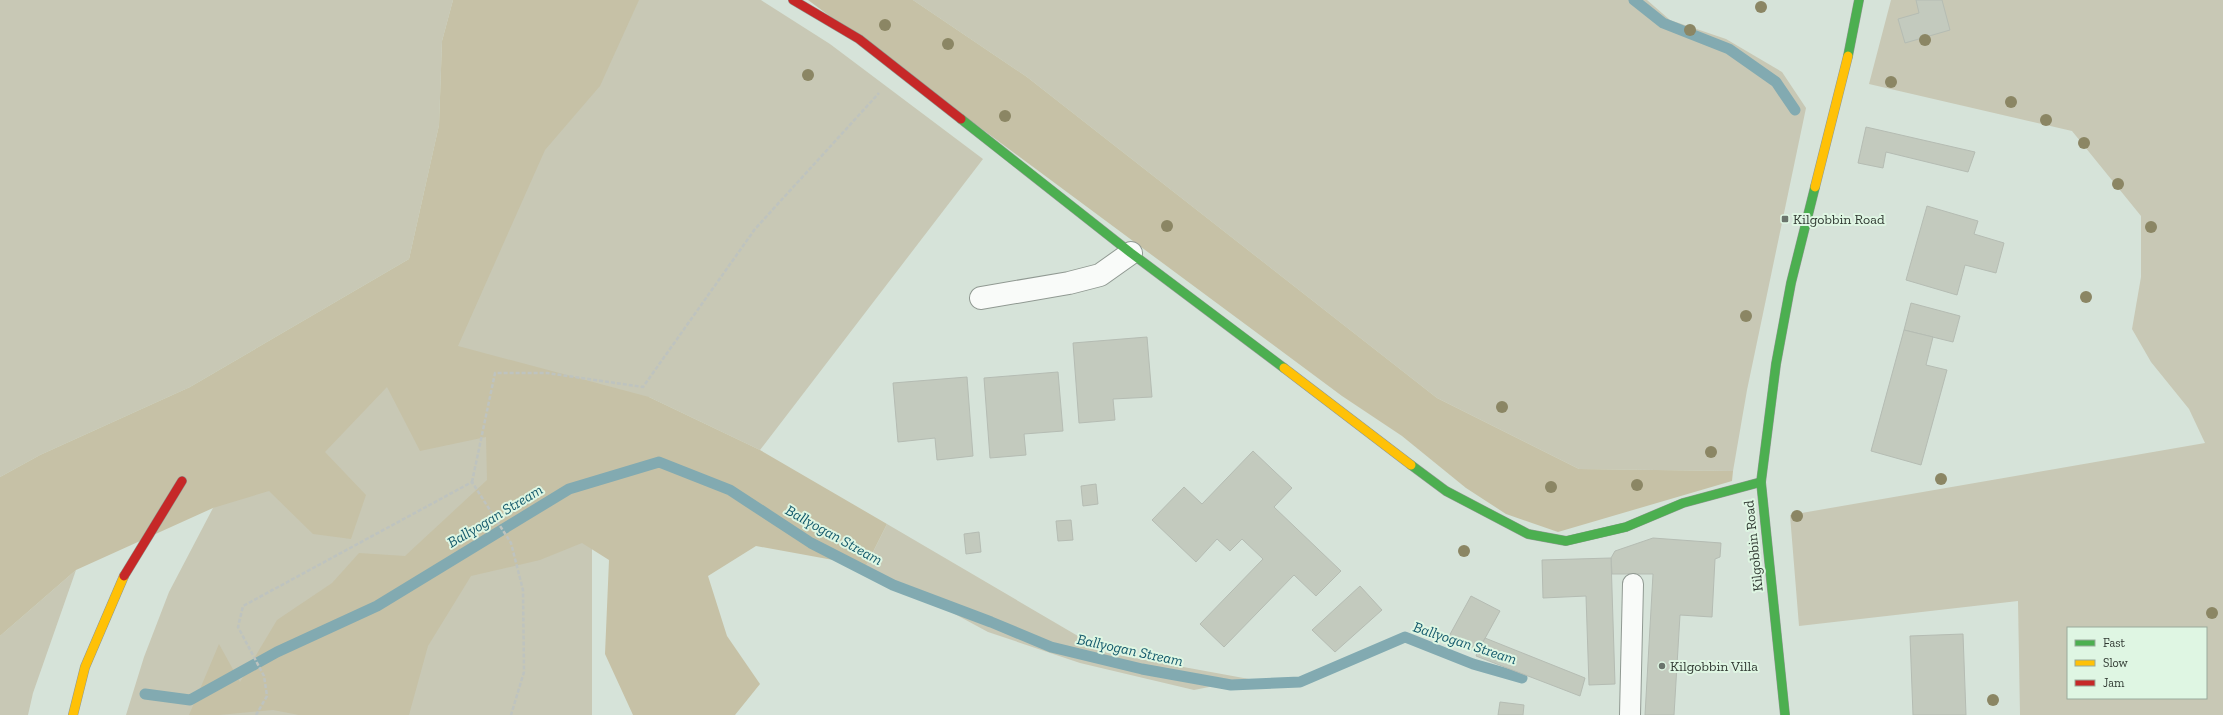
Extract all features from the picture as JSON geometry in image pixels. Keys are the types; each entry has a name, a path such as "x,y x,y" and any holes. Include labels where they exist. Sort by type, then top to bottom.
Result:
{"street":[{"path":"793,0 859,39 1131,253 1446,491 1528,534 1566,541 1626,527 1683,503 1761,482"},
{"name":"Kilgobbin Road","path":"1785,715 1761,482 1776,364 1791,283 1851,43 1859,0"},
{"path":"980,298 1068,283 1100,275 1131,253"},
{"path":"73,715 85,667 127,569 182,481"}],"lane":[{"path":"1630,715 1632,584"}],"path":[{"path":"511,715 524,672 523,590 511,543 472,482 495,373 547,373 643,387 756,229 880,93 898,69"},
{"path":"256,715 267,696 264,676 238,627 243,606 472,482"}],"green space":[{"path":"0,0 453,0 442,41 439,125 409,259 190,387 40,455 0,477"},
{"path":"602,0 761,0 830,44 983,159 760,450 649,397 592,491 592,715 126,715 144,657 169,592 213,508 385,381"},
{"path":"913,0 1647,0 1670,20 1726,39 1782,72 1806,108 1747,390 1733,471 1579,469 1437,398 1027,77"},
{"path":"1891,0 2223,0 2223,715 2020,715 2018,601 1799,626 1790,515 2205,443 2189,409 2151,362 2132,329 2141,277 2141,216 2072,131 1869,84"},
{"path":"887,524 1107,653 1249,679 1194,690 1080,663 988,632 866,566"},
{"path":"76,570 33,693 28,715 0,715 0,636"}],"shaded area":[{"path":"453,0 639,0 600,86 545,150 458,346 649,397 760,450 887,524 866,566 756,546 708,576 727,636 760,684 735,715 633,715 605,654 609,560 582,543 540,560 471,576 428,646 409,715 299,715 273,710 219,715 189,715 219,644 240,682 277,620 332,583 359,553 405,556 487,480 486,437 420,451 387,387 325,452 366,495 351,539 313,534 269,491 213,508 76,570 0,636 0,477 40,455 190,387 409,259 439,125 442,41"},
{"path":"808,0 913,0 1027,77 1437,398 1579,469 1733,471 1732,481 1558,532 1506,514 1466,488 1402,436 1342,396"}],"building":[{"path":"1916,0 1942,0 1950,30 1905,43 1898,19 1919,13"},
{"path":"1866,127 1975,152 1968,172 1886,152 1883,168 1858,163"},
{"path":"1927,206 1978,221 1974,234 2004,243 1996,273 1965,265 1957,295 1906,280"},
{"path":"1911,303 1960,316 1953,342 1904,330"},
{"path":"1904,330 1933,337 1926,365 1947,370 1921,465 1871,451"},
{"path":"1147,337 1152,397 1113,399 1115,420 1079,423 1073,343"},
{"path":"1058,372 1063,431 1024,434 1026,455 990,458 984,378"},
{"path":"967,377 973,456 937,460 935,438 898,442 893,383"},
{"path":"1253,451 1292,488 1274,507 1341,571 1316,596 1294,575 1224,647 1200,624 1263,559 1242,539 1230,551 1217,539 1196,562 1152,520 1184,487 1202,504"},
{"path":"1096,484 1098,504 1083,506 1081,486"},
{"path":"1071,520 1073,540 1058,541 1056,521"},
{"path":"979,532 981,552 966,554 964,534"},
{"name":"Kilgobbin Villa","path":"1653,538 1721,543 1720,557 1715,559 1712,617 1680,615 1674,715 1645,715 1653,574 1612,574 1611,558 1615,551"},
{"path":"1611,558 1615,684 1589,685 1586,596 1543,598 1542,560"},
{"path":"1360,586 1382,610 1335,652 1312,630"},
{"path":"1471,596 1500,611 1477,653 1448,638"},
{"path":"1963,634 1966,715 1913,715 1910,636"},
{"path":"1485,638 1585,678 1580,696 1476,656"},
{"path":"1500,702 1524,705 1523,715 1498,715"}],"waterway":[{"path":"1634,0 1663,23 1729,49 1776,82 1795,110"},
{"name":"Ballyogan Stream","path":"145,694 190,700 277,652 377,606 569,489 659,462 730,490 811,543 893,585 991,622 1051,647 1142,669 1231,685 1300,682 1405,637 1473,664 1522,678"}],"traffic: fast":[{"path":"1848,56 1859,0"},
{"path":"961,119 1131,253 1284,368"},
{"path":"1785,715 1761,482 1776,364 1791,283 1815,187"},
{"path":"1411,465 1446,491 1528,534 1566,541 1626,527 1683,503 1761,482"}],"traffic: slow":[{"path":"1815,187 1848,56"},
{"path":"1284,368 1411,465"},
{"path":"73,715 85,667 124,576"}],"traffic: jam":[{"path":"793,0 859,39 961,119"},
{"path":"124,576 182,481"}],"place":[{"name":"Kilgobbin Road","path":"1785,219"},
{"name":"Kilgobbin Villa","path":"1662,666"}]}
